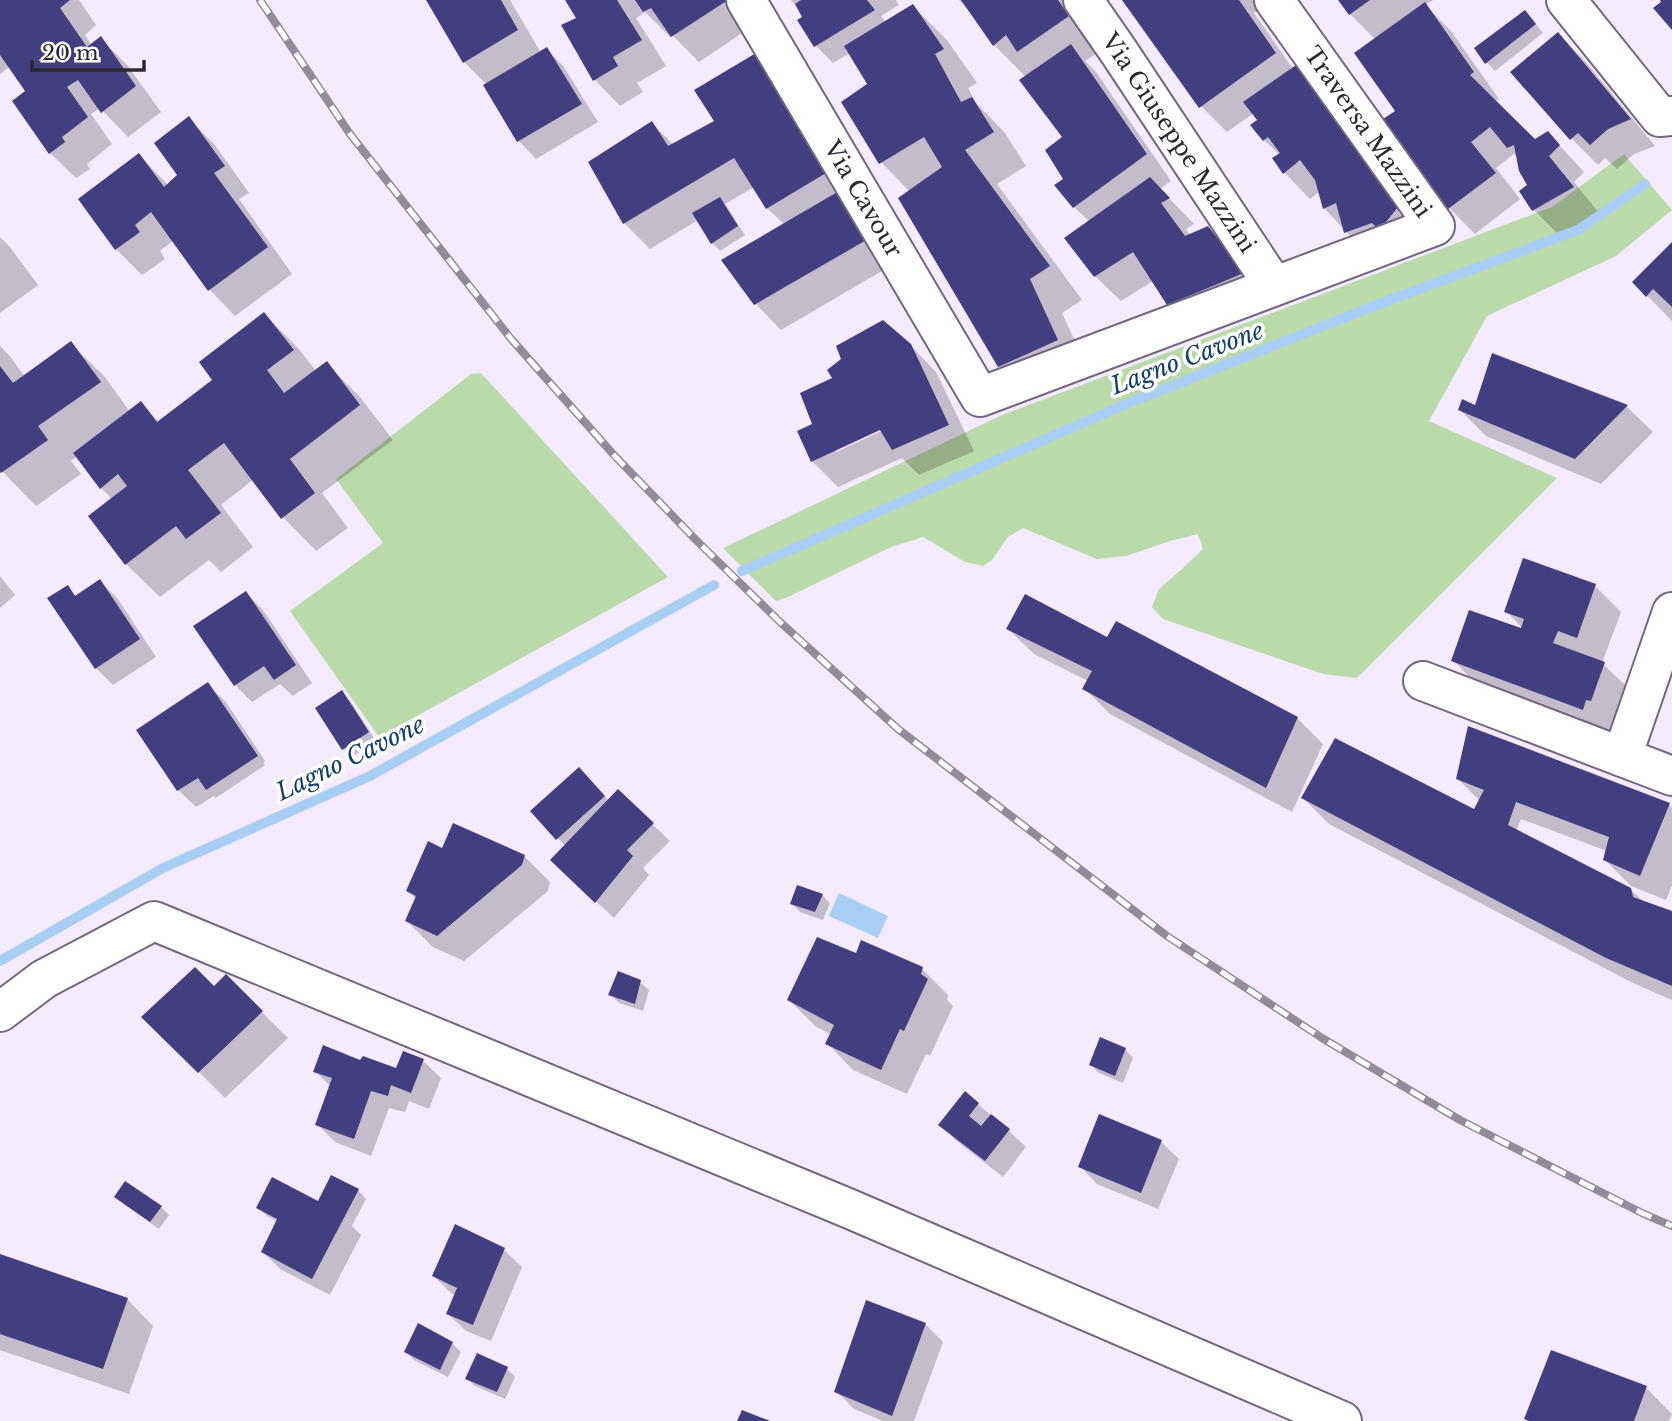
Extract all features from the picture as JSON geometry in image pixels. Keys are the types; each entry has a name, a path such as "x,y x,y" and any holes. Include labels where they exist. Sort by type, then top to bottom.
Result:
{"street":[{"name":"Via Cavour","path":"746,0 980,397 1274,286"},
{"name":"Via Giuseppe Mazzini","path":"1083,0 1274,286"},
{"name":"Traversa Mazzini","path":"1274,0 1435,226 1274,286"},
{"path":"1566,0 1660,117 1672,116"},
{"path":"1622,757 1672,612"},
{"path":"1423,681 1672,776"},
{"path":"0,1012 44,979 155,921 850,1209 1342,1421"}],"green space":[{"path":"1624,154 1672,210 1616,256 1487,316 1429,421 1557,478 1357,678 1323,674 1163,619 1152,607 1159,589 1203,549 1198,534 1126,556 1097,559 1023,528 1008,537 992,560 983,566 965,562 923,537 891,547 776,601 723,548 1002,415 1552,207"},
{"path":"481,373 668,577 379,737 290,611 383,543 336,479 471,374"}],"water":[{"path":"839,893 888,916 878,938 829,916"}],"building":[{"path":"0,0 70,0 60,8 87,47 101,36 136,86 101,113 78,80 67,87 88,117 62,137 65,142 49,154 12,101 25,91 0,55"},
{"path":"426,0 501,0 518,30 463,63"},
{"path":"565,0 617,0 642,40 613,57 618,66 593,81 561,25 576,18"},
{"path":"635,0 728,0 671,37 651,8 643,12"},
{"path":"801,0 867,0 875,10 814,47 797,20 802,17 795,4"},
{"path":"961,0 1058,0 1069,16 1017,52 1006,35 993,46"},
{"path":"1122,0 1239,0 1276,53 1199,108"},
{"path":"1338,0 1370,0 1349,15"},
{"path":"1660,0 1672,0 1672,30 1653,8"},
{"path":"1425,2 1474,72 1470,75 1535,139 1548,131 1560,145 1549,156 1574,187 1532,211 1519,191 1527,185 1519,171 1514,145 1507,148 1490,127 1471,142 1496,173 1448,209 1383,119 1395,111 1354,53"},
{"path":"913,4 944,49 935,54 961,102 972,97 994,132 965,150 1050,266 1030,279 1058,340 998,367 898,198 942,167 924,137 879,164 841,102 867,84 844,46"},
{"path":"1525,10 1536,24 1485,64 1474,48"},
{"path":"1558,32 1631,119 1608,129 1590,145 1578,133 1570,140 1510,72"},
{"path":"1071,44 1147,154 1073,208 1054,185 1063,179 1045,150 1062,137 1019,80"},
{"path":"547,47 582,104 517,142 483,85"},
{"path":"756,53 831,170 766,209 734,158 623,224 588,162 652,121 668,146 714,121 694,90"},
{"path":"1299,63 1406,197 1386,222 1376,227 1372,223 1344,233 1336,203 1323,209 1315,180 1300,160 1283,174 1272,158 1280,153 1268,137 1263,141 1250,125 1257,120 1243,102"},
{"path":"189,116 225,166 214,173 268,247 208,291 151,212 135,225 140,232 115,250 78,199 139,153 164,187 177,175 154,143"},
{"path":"1150,177 1170,198 1161,203 1185,236 1208,226 1244,273 1167,305 1133,252 1094,277 1064,238"},
{"path":"846,187 875,235 754,305 721,260"},
{"path":"720,197 738,226 711,244 692,213"},
{"path":"1672,242 1672,307 1653,289 1646,297 1632,282"},
{"path":"264,312 294,350 267,370 284,393 327,361 360,405 290,459 315,493 281,519 224,443 188,470 221,513 186,539 176,526 125,565 88,516 127,486 118,474 100,489 73,453 141,401 157,422 212,380 199,362"},
{"path":"883,320 911,344 949,425 892,450 880,430 811,462 797,431 812,424 800,393 832,378 827,370 841,359 836,346"},
{"path":"71,341 101,382 38,426 48,440 1,473 0,366 13,383"},
{"path":"1492,353 1628,405 1575,459 1458,410 1462,399 1475,405"},
{"path":"1523,558 1596,584 1577,638 1558,631 1553,643 1605,662 1591,701 1586,700 1583,710 1451,661 1469,610 1521,628 1524,619 1504,612"},
{"path":"100,579 140,639 95,669 47,598 68,585 75,596"},
{"path":"246,591 296,665 274,680 264,666 234,686 193,626"},
{"path":"1025,594 1107,637 1116,621 1298,717 1266,788 1082,689 1092,671 1006,629"},
{"path":"208,682 258,756 206,790 198,778 177,791 136,730"},
{"path":"342,690 369,732 342,750 315,708"},
{"path":"1468,726 1670,803 1640,876 1603,860 1609,837 1516,802 1508,825 1631,888 1633,897 1672,911 1672,986 1606,958 1301,798 1335,738 1474,809 1484,790 1456,779"},
{"path":"579,767 605,796 556,840 530,811"},
{"path":"618,789 654,823 627,850 633,856 595,903 550,860"},
{"path":"453,823 525,855 522,865 437,936 405,921 416,896 406,891 428,841 442,848"},
{"path":"797,885 823,894 815,912 790,904"},
{"path":"817,937 856,953 861,940 923,967 921,974 928,979 904,1031 900,1029 881,1070 825,1044 834,1025 787,1000"},
{"path":"195,967 214,986 226,974 263,1011 198,1073 141,1017"},
{"path":"618,971 641,980 635,1004 608,995"},
{"path":"1100,1037 1126,1048 1115,1076 1089,1065"},
{"path":"323,1045 360,1060 363,1056 396,1068 403,1051 424,1059 411,1093 391,1085 388,1096 371,1091 354,1139 315,1125 332,1078 313,1072"},
{"path":"965,1091 979,1103 969,1116 981,1126 991,1114 1010,1129 985,1161 938,1125"},
{"path":"1099,1114 1162,1140 1141,1193 1078,1167"},
{"path":"331,1175 359,1189 312,1279 261,1252 277,1219 256,1208 272,1177 318,1201"},
{"path":"125,1181 162,1206 150,1222 114,1197"},
{"path":"455,1224 505,1248 473,1325 446,1314 457,1288 432,1276"},
{"path":"0,1254 128,1298 103,1369 0,1334"},
{"path":"866,1300 926,1323 892,1416 834,1392"},
{"path":"418,1323 453,1342 440,1370 404,1352"},
{"path":"1551,1350 1647,1386 1634,1421 1524,1419"},
{"path":"477,1353 508,1367 497,1392 465,1379"},
{"path":"742,1410 770,1421 737,1421"}],"waterway":[{"name":"Lagno Cavone","path":"742,571 1124,405 1379,304 1578,230 1645,184"},
{"name":"Lagno Cavone","path":"0,961 163,868 370,776 714,585"}],"railway":[{"path":"260,0 350,134 512,340 613,454 698,542 780,622 898,729 1167,936 1322,1038 1460,1120 1672,1226"}]}
